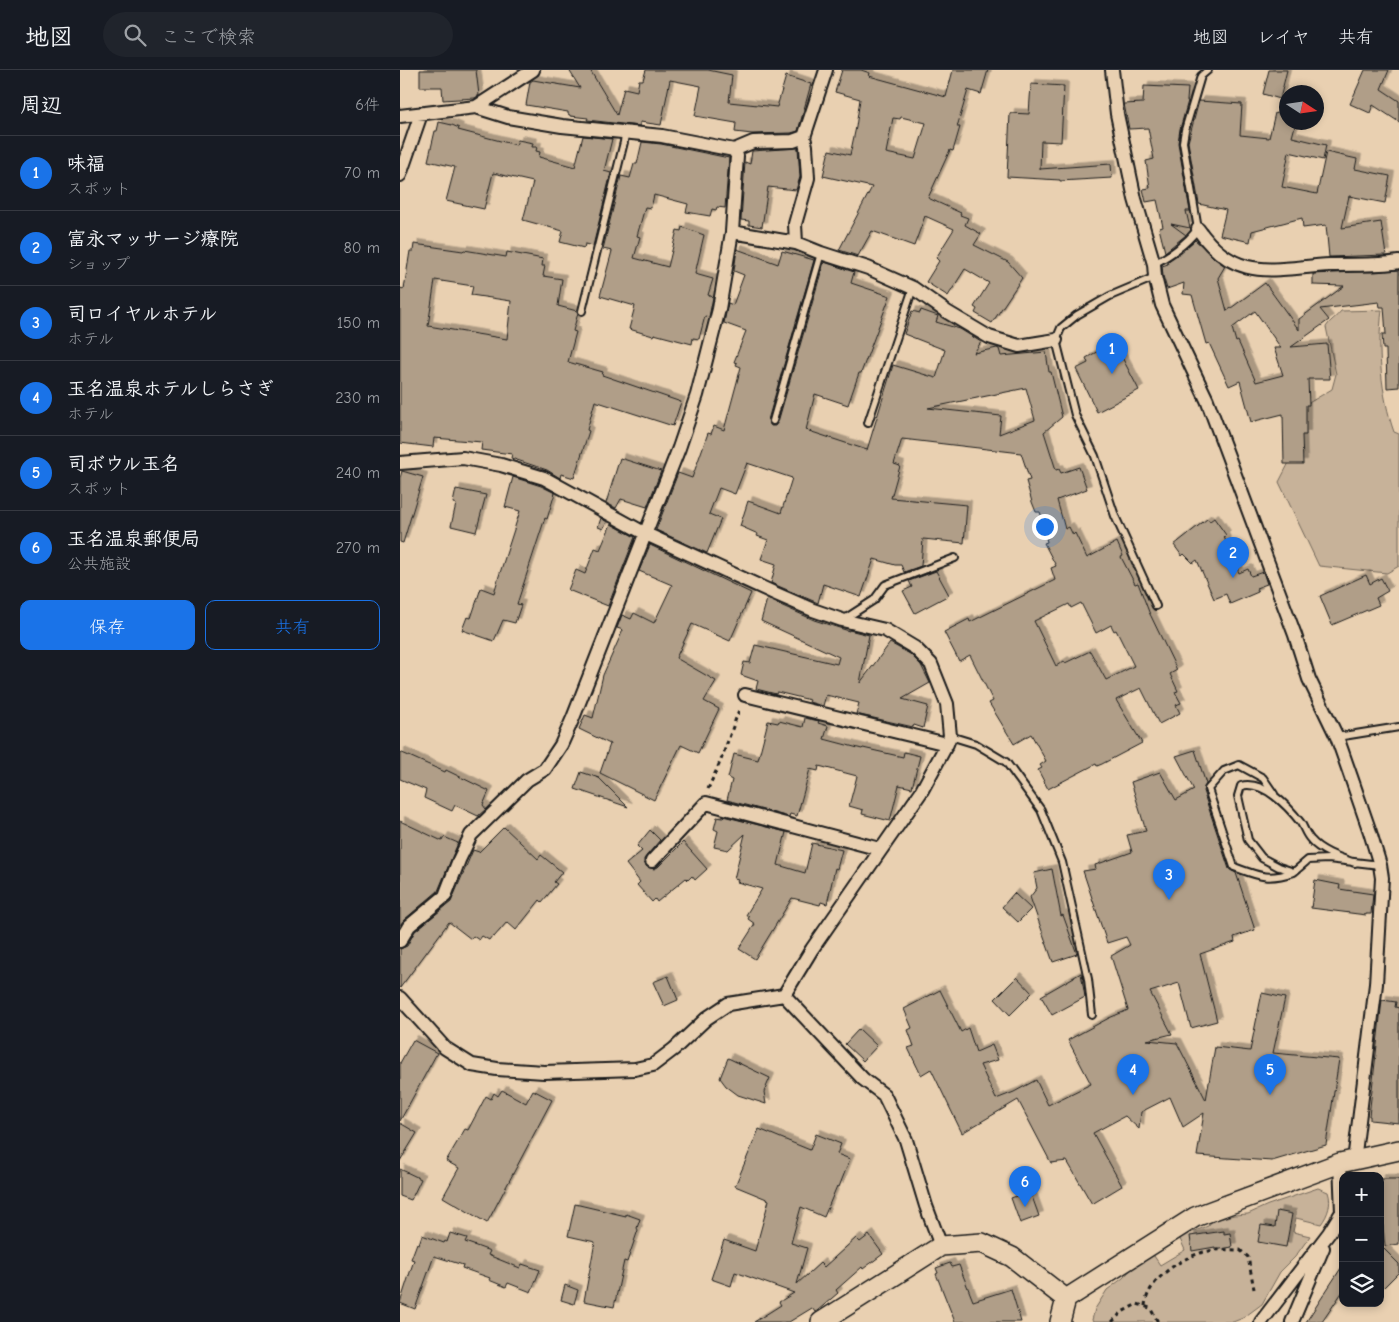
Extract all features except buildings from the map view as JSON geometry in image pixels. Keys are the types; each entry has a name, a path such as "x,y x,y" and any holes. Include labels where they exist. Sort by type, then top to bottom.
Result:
{"street":[{"path":"476,107 533,70"},
{"path":"796,243 795,224 808,178 804,137 826,70"},
{"path":"1112,70 1117,114 1135,199 1154,264 1155,278 1162,305 1214,417 1295,635 1309,679 1337,737 1370,832 1382,878 1376,984 1347,1162 1342,1212 1329,1233 1261,1322"},
{"path":"400,116 476,107 508,117 562,126 662,136 734,150 753,142 793,141 804,137"},
{"path":"400,175 421,114"},
{"path":"400,941 409,926 445,896 458,860 471,835 527,780 545,769 561,745 646,534 698,394 718,309 732,232 736,156 734,150"},
{"path":"1198,230 1207,243 1243,267 1278,270 1329,265 1399,262"},
{"path":"732,232 796,243 868,268 913,288 947,312 989,337 1020,346 1056,340"},
{"path":"400,463 464,458 502,465 544,478 646,534 774,594 842,620 885,630 915,648 931,664 947,704 948,740 921,792 812,949 784,995 728,1004 707,1018 674,1049 653,1065 635,1070 544,1072 497,1069 472,1065 445,1048 400,998"},
{"path":"745,695 948,740"},
{"path":"652,861 706,803 880,849"},
{"path":"784,995 863,1079 884,1095 906,1140 926,1206 941,1246"},
{"path":"1060,1322 1066,1299 1195,1217 1347,1162 1399,1150"},
{"path":"1292,1322 1329,1233"},
{"path":"821,1322 941,1246 982,1243 1012,1257 1066,1299"}],"lane":[{"path":"1154,264 1175,253 1198,230 1184,142 1185,130 1201,76 1208,70"},
{"path":"582,311 625,133"},
{"path":"773,421 821,253"},
{"path":"1155,278 1110,296 1078,315 1061,328 1056,340 1075,415 1095,456 1115,516 1156,606"},
{"path":"868,423 913,288"},
{"path":"842,620 874,600 885,585 955,558"},
{"path":"1337,737 1399,727"},
{"path":"948,740 976,744 1006,762 1041,810 1062,862 1088,979 1092,1015"},
{"path":"1278,800 1263,778 1239,765 1224,771 1208,789 1234,867 1262,877 1277,878 1294,872 1308,860 1328,859 1380,865"},
{"path":"1294,872 1262,858 1248,840 1238,796 1241,786 1250,784 1262,787 1278,800 1300,823 1311,841 1331,854 1355,863"}],"path":[{"path":"706,803 708,786 721,760 745,695"},
{"path":"1145,1306 1147,1292 1159,1277 1191,1256 1208,1251 1240,1250 1248,1257 1254,1289"},
{"path":"1112,1322 1122,1312 1137,1304 1150,1308 1158,1322"}],"shaded area":[{"path":"1382,310 1380,356 1383,387 1394,432 1399,434 1399,566 1387,573 1319,566 1279,482 1296,449 1297,410 1332,389 1336,374 1326,327 1341,311"},
{"path":"1318,1188 1328,1192 1330,1200 1329,1209 1321,1224 1296,1218 1293,1232 1310,1236 1295,1257 1280,1272 1262,1304 1243,1318 1233,1322 1093,1322 1095,1309 1107,1290 1123,1278 1139,1261 1152,1253 1160,1265 1185,1250 1179,1237 1208,1226 1212,1221 1234,1215 1248,1214"}],"place":[{"name":"味福","path":"1112,374"},
{"name":"富永マッサージ療院","path":"1233,578"},
{"name":"司ロイヤルホテル","path":"1169,900"},
{"name":"玉名温泉ホテルしらさぎ","path":"1133,1095"},
{"name":"司ボウル玉名","path":"1270,1095"},
{"name":"玉名温泉郵便局","path":"1025,1207"}]}
